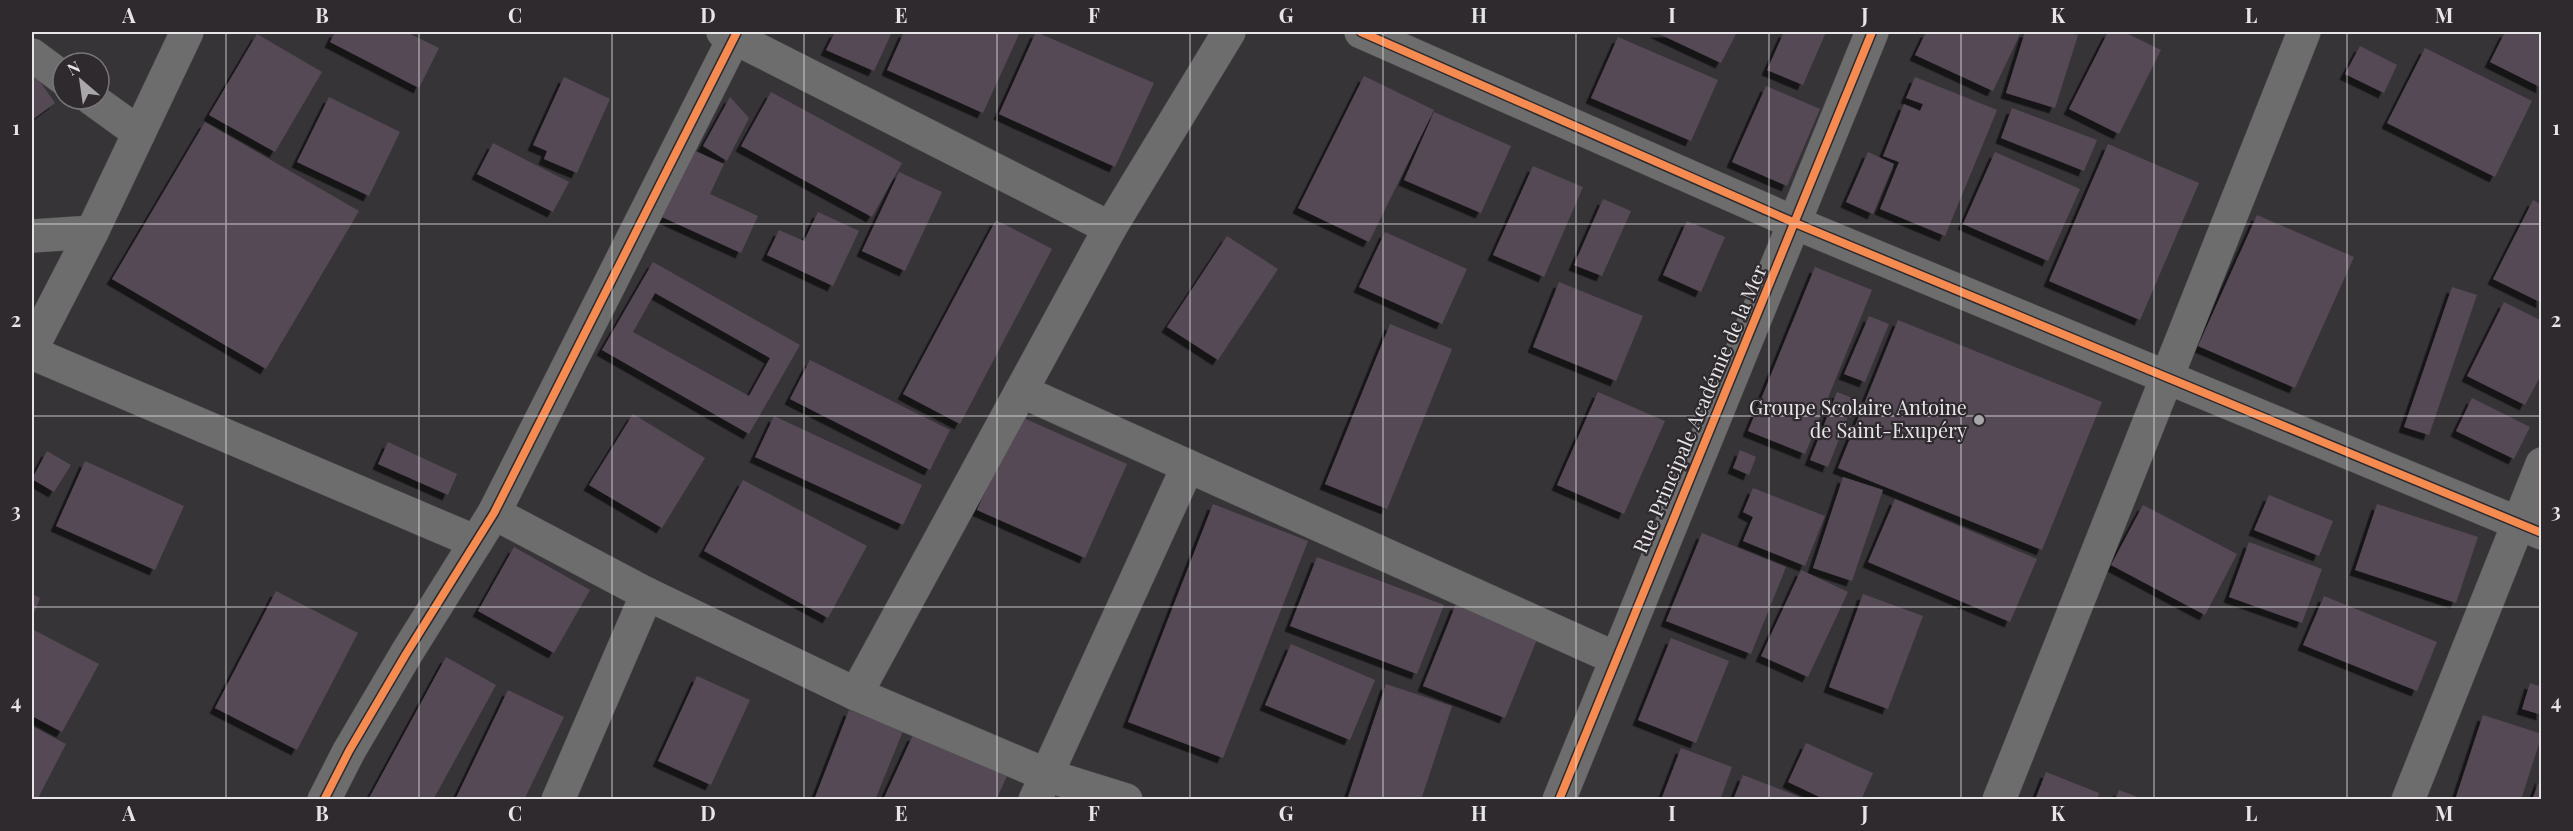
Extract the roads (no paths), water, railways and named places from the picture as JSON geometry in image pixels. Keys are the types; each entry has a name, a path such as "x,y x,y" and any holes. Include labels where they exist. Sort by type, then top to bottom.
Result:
{"street":[{"path":"32,348 92,232 187,32"},
{"path":"856,694 1110,228 1229,32"},
{"path":"1361,32 1795,223 2529,529"},
{"name":"Rue Principale Académie de la Mer","path":"1559,800 1872,32"},
{"path":"1999,800 2304,32"},
{"path":"324,800 349,751 400,664 494,513 732,34 1110,228"},
{"path":"32,55 51,69"},
{"path":"109,111 139,133"},
{"path":"32,236 92,232"},
{"path":"32,353 476,542"},
{"path":"1021,392 1615,658"},
{"path":"2408,800 2529,529 2541,464"},
{"path":"1040,787 1188,466"},
{"path":"494,513 647,594 856,694 1040,787 1126,800"},
{"path":"558,800 647,594"}],"place":[{"name":"Groupe Scolaire Antoine de Saint-Exupéry","path":"1979,420"}]}
